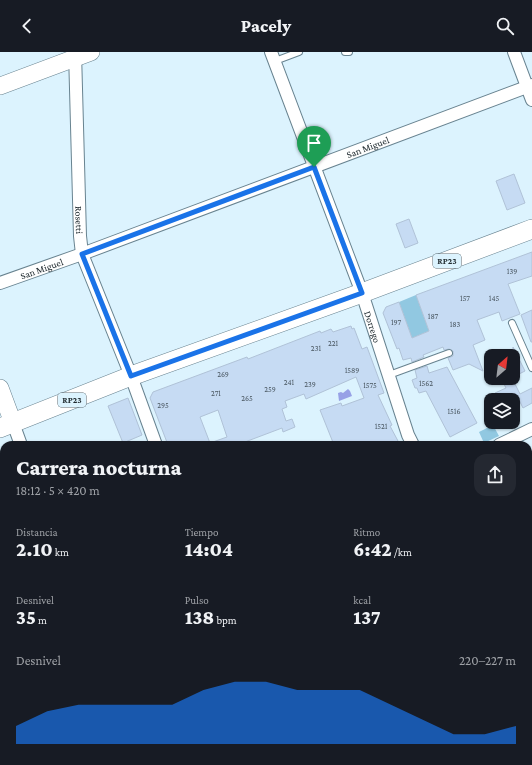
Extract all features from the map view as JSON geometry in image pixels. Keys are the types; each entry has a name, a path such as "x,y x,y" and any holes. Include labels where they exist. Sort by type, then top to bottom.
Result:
{"main road":[{"name":"RP23","path":"7,426 131,376 362,293 532,229"}],"street":[{"path":"0,86 75,55 91,52"},
{"path":"514,52 529,86 532,100"},
{"name":"Rosetti","path":"75,55 80,236 82,254 131,376 155,441"},
{"name":"Dorrego","path":"273,57 362,293 411,441"},
{"name":"San Miguel","path":"0,283 82,254 529,86"},
{"path":"0,388 7,426 18,441"},
{"path":"507,441 532,429"}],"lane":[{"path":"273,57 299,52"},
{"path":"512,323 532,368"},
{"path":"389,375 449,353"}],"shaded area":[{"path":"416,295 429,331 412,338 399,302"},
{"path":"485,429 495,429 499,436 488,441 483,441 479,432"}],"water":[{"path":"348,389 352,396 339,401 338,393 343,393"}],"building":[{"path":"514,174 525,203 507,210 496,181"},
{"path":"409,219 418,243 405,248 396,224"},
{"path":"532,252 532,276 508,284 520,314 502,321 499,312 477,320 485,340 473,345 483,371 469,364 453,370 448,358 453,356 453,351 449,349 444,350 443,347 423,355 424,357 412,362 411,358 403,360 399,348 397,349 383,313 386,307 399,302 412,338 429,331 416,295"},
{"path":"532,310 532,342 531,342 521,315"},
{"path":"351,326 352,329 354,328 362,349 367,347 384,393 378,395 392,425 390,426 398,441 332,441 320,410 341,403 342,406 364,398 356,377 306,399 304,394 285,401 287,407 282,409 286,421 292,419 295,427 283,432 282,428 248,441 216,441 227,437 218,410 200,417 209,441 166,441 150,398 153,392 247,357 248,359 320,331 321,333 331,329 333,332"},
{"path":"520,361 525,371 520,374"},
{"path":"427,366 429,373 447,367 477,423 450,437 426,391 419,393 412,380 417,378 415,370"},
{"path":"504,385 516,385 520,393 495,393 506,388"},
{"path":"532,388 532,403 523,408 520,402 520,394"},
{"path":"128,398 142,435 128,441 122,441 108,406"}],"route":[{"path":"314,167 362,293 131,376 82,254 314,167"}]}
